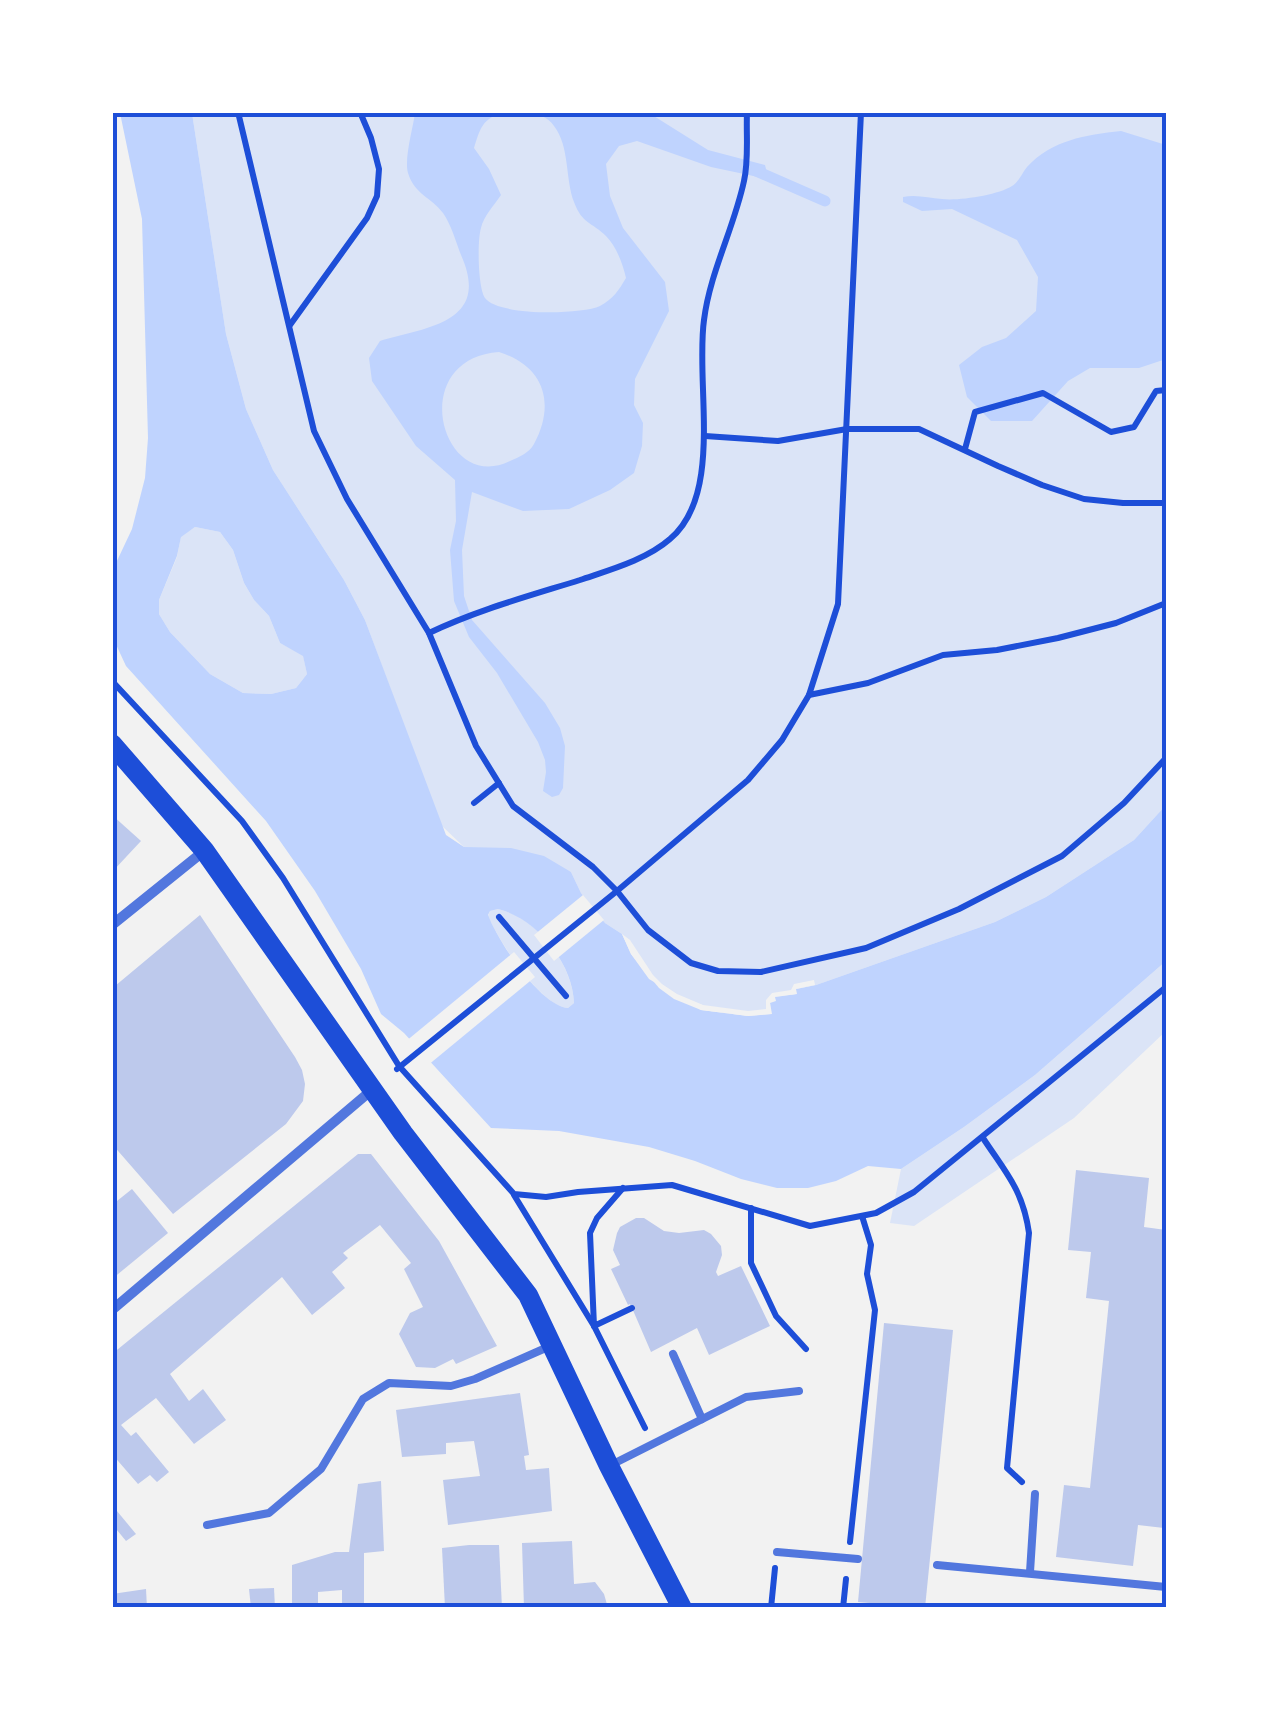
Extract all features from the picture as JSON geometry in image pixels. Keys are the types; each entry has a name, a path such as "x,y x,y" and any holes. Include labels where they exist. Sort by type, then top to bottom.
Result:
{"main road":[{"path":"112,744 204,850 403,1132 528,1294 609,1466 682,1608"}],"street":[{"path":"112,925 204,850"},
{"path":"112,1310 373,1089"}],"lane":[{"path":"207,1525 268,1513 321,1469 363,1399 389,1383 451,1386 475,1380 552,1345"},
{"path":"673,1354 702,1418"},
{"path":"609,1466 746,1397 800,1391"},
{"path":"1030,1572 1035,1494"},
{"path":"777,1552 853,1558"},
{"path":"937,1565 1166,1587"}],"path":[{"path":"238,112 314,431 347,499 429,633 476,746 513,806 593,867 648,930 692,963 718,971 761,972 866,948 959,909 1062,856 1124,803 1166,758"},
{"path":"290,326 367,218 377,196 379,169 360,112"},
{"path":"429,633 471,615 626,564 670,540 689,517 698,492 705,436 701,354 704,321 710,286 745,179 747,112"},
{"path":"400,1066 748,780 782,740 809,695 838,604 861,112"},
{"path":"965,450 975,412 1044,393 1111,432 1134,428 1156,391 1166,390"},
{"path":"705,436 778,441 848,429 920,429 1042,485 1084,499 1166,503"},
{"path":"809,695 868,683 943,655 1058,638 1166,603"},
{"path":"112,681 242,821 283,878 400,1066 514,1194 594,1326 653,1444"},
{"path":"474,803 499,784"},
{"path":"499,917 566,996"},
{"path":"514,1194 546,1197 672,1185 810,1226 876,1213 914,1192 1166,986"},
{"path":"982,1138 1018,1189 1026,1212 1029,1233 1006,1468 1035,1494"},
{"path":"594,1326 590,1233 597,1218 623,1188"},
{"path":"750,1208 751,1263 776,1316 806,1348"},
{"path":"843,1608 853,1558 875,1310 867,1274 870,1246 862,1216"},
{"path":"594,1326 632,1308"},
{"path":"771,1608 777,1552"}],"shaded area":[{"path":"192,113 1166,113 1166,805 1134,840 1046,897 995,922 796,989 772,1014 725,1014 659,988 622,934 605,923 581,893 571,872 464,847 441,825 365,620 344,580 273,470 246,409 226,334"},
{"path":"195,527 220,532 233,550 244,583 269,616 280,643 303,655 307,674 296,688 271,694 243,693 210,674 170,632 159,614 159,600 177,557 181,536"},
{"path":"498,909 526,922 550,944 572,988 574,1003 568,1008 545,996 511,956 488,916"},
{"path":"1166,961 1166,1031 1074,1118 914,1226 890,1223 901,1169 1035,1075"}],"water":[{"path":"120,113 192,113 226,334 246,409 273,470 344,580 365,620 446,835 464,847 511,848 544,856 571,872 581,893 605,923 622,934 649,979 701,1010 748,1016 771,1014 770,1002 774,997 796,994 796,989 995,922 1046,897 1134,840 1166,805 1166,961 1035,1075 901,1169 868,1166 836,1181 808,1188 777,1188 649,1147 559,1131 491,1128 404,1033 381,1014 361,969 315,891 266,821 126,666 113,638 113,580 145,478 148,438 142,219","holes":["195,527 220,532 233,550 244,583 269,616 280,643 303,656 307,674 296,688 271,694 243,693 210,674 170,632 159,614 159,600 181,537","498,909 526,922 560,958 572,988 574,1003 568,1008 545,996 510,955 488,915"]},
{"path":"415,113 502,113 483,126 474,148 501,195 481,228 480,275 485,298 493,304 522,311 558,312 600,306 626,278 610,240 577,209 559,134 545,118 527,113 649,113 708,150 765,165 768,177 711,167 637,141 619,146 606,164 610,196 623,228 665,282 669,311 635,379 634,405 643,423 642,446 634,473 610,490 569,509 523,511 472,492 462,550 464,596 472,620 545,703 560,728 565,746 563,788 552,797 543,791 545,760 538,742 497,673 469,637 454,601 450,550 456,521 455,480 416,446 372,381 369,358 380,341 450,318 468,295 468,277 448,222 408,173","holes":["499,352 514,358 536,376 542,388 544,414 534,444 510,461 486,466 466,459 451,443 443,422 443,399 451,377 470,360"]},
{"path":"1121,131 1166,145 1166,359 1139,368 1090,368 1068,381 1032,421 991,421 967,397 959,365 982,347 1006,338 1036,311 1038,277 1017,240 952,209 922,211 903,202 903,197 958,199 998,192 1014,184 1037,158 1058,145"}],"pier":[{"path":"583,895 604,920 554,961 534,935"},
{"path":"622,934 662,984 703,1005 748,1011 766,1009 766,1000 772,993 814,980 815,985 796,989 797,994 775,997 776,1001 770,1003 772,1014 748,1016 701,1010 659,988 631,954"},
{"path":"514,952 535,977 427,1066 405,1042"}],"building":[{"path":"112,815 141,841 112,872"},
{"path":"200,915 295,1057 305,1084 303,1101 286,1124 173,1214 112,1144 112,983 115,986"},
{"path":"358,1154 371,1154 439,1241 497,1346 456,1364 453,1359 435,1368 416,1367 399,1334 410,1313 423,1307 404,1269 411,1263 380,1225 343,1253 348,1258 332,1272 345,1288 312,1315 282,1277 170,1374 189,1401 203,1389 226,1420 194,1444 156,1398 121,1425 131,1436 136,1432 169,1472 157,1482 150,1475 138,1484 112,1454 112,1354"},
{"path":"1076,1170 1149,1178 1144,1227 1166,1230 1162,1277 1166,1278 1164,1528 1138,1525 1133,1566 1056,1557 1064,1485 1090,1488 1109,1301 1086,1298 1091,1252 1068,1250"},
{"path":"132,1189 168,1233 112,1279 112,1205"},
{"path":"636,1218 644,1218 664,1231 704,1230 711,1234 721,1246 718,1276 741,1266 770,1326 709,1355 697,1328 651,1352 611,1269 620,1265 613,1250 617,1233"},
{"path":"884,1323 953,1330 925,1608 858,1602"},
{"path":"520,1393 529,1455 524,1456 526,1470 549,1468 552,1511 448,1525 443,1480 480,1476 474,1441 446,1443 446,1454 402,1457 396,1410"},
{"path":"381,1481 384,1551 364,1553 364,1608 342,1608 342,1590 318,1592 318,1608 292,1608 292,1565 335,1552 349,1552 358,1484"},
{"path":"112,1505 136,1534 126,1541 112,1524"},
{"path":"572,1541 574,1584 595,1582 608,1608 524,1608 522,1543"},
{"path":"499,1545 502,1608 445,1608 442,1548"},
{"path":"274,1588 275,1608 251,1608 249,1589"},
{"path":"146,1589 147,1608 112,1608 112,1594"}],"waterway":[{"path":"756,171 825,201"}]}
